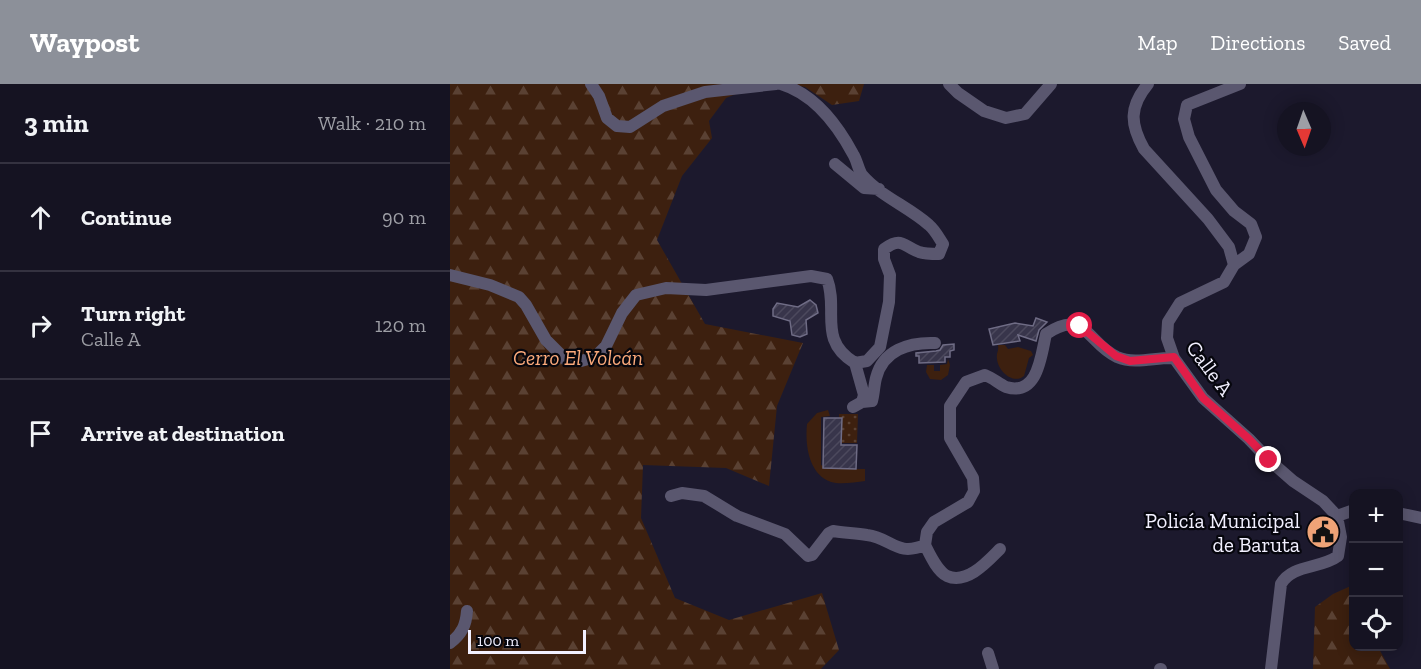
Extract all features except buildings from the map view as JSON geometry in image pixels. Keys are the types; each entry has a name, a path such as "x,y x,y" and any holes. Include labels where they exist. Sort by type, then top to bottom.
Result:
{"street":[{"path":"591,84 599,96 607,118 617,126 630,127 663,106 705,92 776,84"},
{"path":"781,84 794,88 825,112 840,129 861,173 931,227 943,244 939,254 920,252 904,243 894,242 884,249 890,275 889,302 880,347 867,361 855,363"},
{"path":"949,84 984,111 1006,118 1025,114 1051,84"},
{"path":"1148,84 1132,115 1136,135 1144,149 1212,224 1229,247 1234,265"},
{"name":"Calle A","path":"1240,84 1187,105 1184,119 1189,137 1216,190 1234,211 1251,224 1256,237 1248,254 1234,265 1224,282 1180,303 1168,322 1167,338 1174,357 1203,398 1269,460 1293,481 1323,501 1337,516"},
{"path":"835,164 864,188 879,189"},
{"path":"450,275 490,285 519,297 546,340 565,359 581,361 595,357 606,346 622,313 636,295 666,288 706,290 811,276 827,279 831,291 829,320 833,336 844,356 855,363 864,395 857,404 872,401 879,370 895,349 906,345 935,343"},
{"path":"1000,549 985,564 969,574 956,578 946,576 933,561 925,545 927,532 934,522 968,502 974,491 973,478 951,438 950,406 966,382 985,375 1005,386 1020,389 1030,384 1038,370 1046,334 1058,326 1068,324 1080,326 1116,356 1130,361 1174,357"},
{"path":"671,496 695,493 704,496 737,516 785,534 808,556 812,555 833,531 869,535 897,548 913,550 925,545"},
{"path":"1271,669 1281,584 1284,578 1296,571 1330,562 1338,556 1341,537 1337,516 1349,512"},
{"path":"1403,514 1421,518"},
{"path":"450,643 466,624 467,611"},
{"path":"988,653 993,669"}],"green space":[{"name":"Cerro El Volcán","path":"450,84 761,84 726,98 709,121 712,138 682,176 657,240 705,324 803,343 777,406 769,486 726,468 643,465 641,518 675,598 729,620 822,593 839,650 821,669 450,669"},
{"path":"792,84 864,84 859,101 832,105 805,87"},
{"path":"998,345 1005,345 1008,349 1018,347 1031,351 1033,355 1029,358 1024,376 1015,379 1003,372 997,359"},
{"path":"948,359 950,365 948,375 941,380 930,379 926,372 927,365 934,365 934,371 940,371 940,365 947,364"},
{"path":"828,410 830,416 821,417 821,465 830,469 865,469 865,481 831,482 823,478 813,465 808,449 807,424 817,413"},
{"path":"839,414 858,414 857,443 841,443"},
{"path":"1349,587 1349,651 1380,651 1390,669 1313,669 1315,607 1333,594"}],"place":[{"name":"Policía Municipal de Baruta","path":"1323,532"}],"route":[{"path":"1080,326 1116,356 1130,361 1174,357 1203,398 1269,460"}]}
